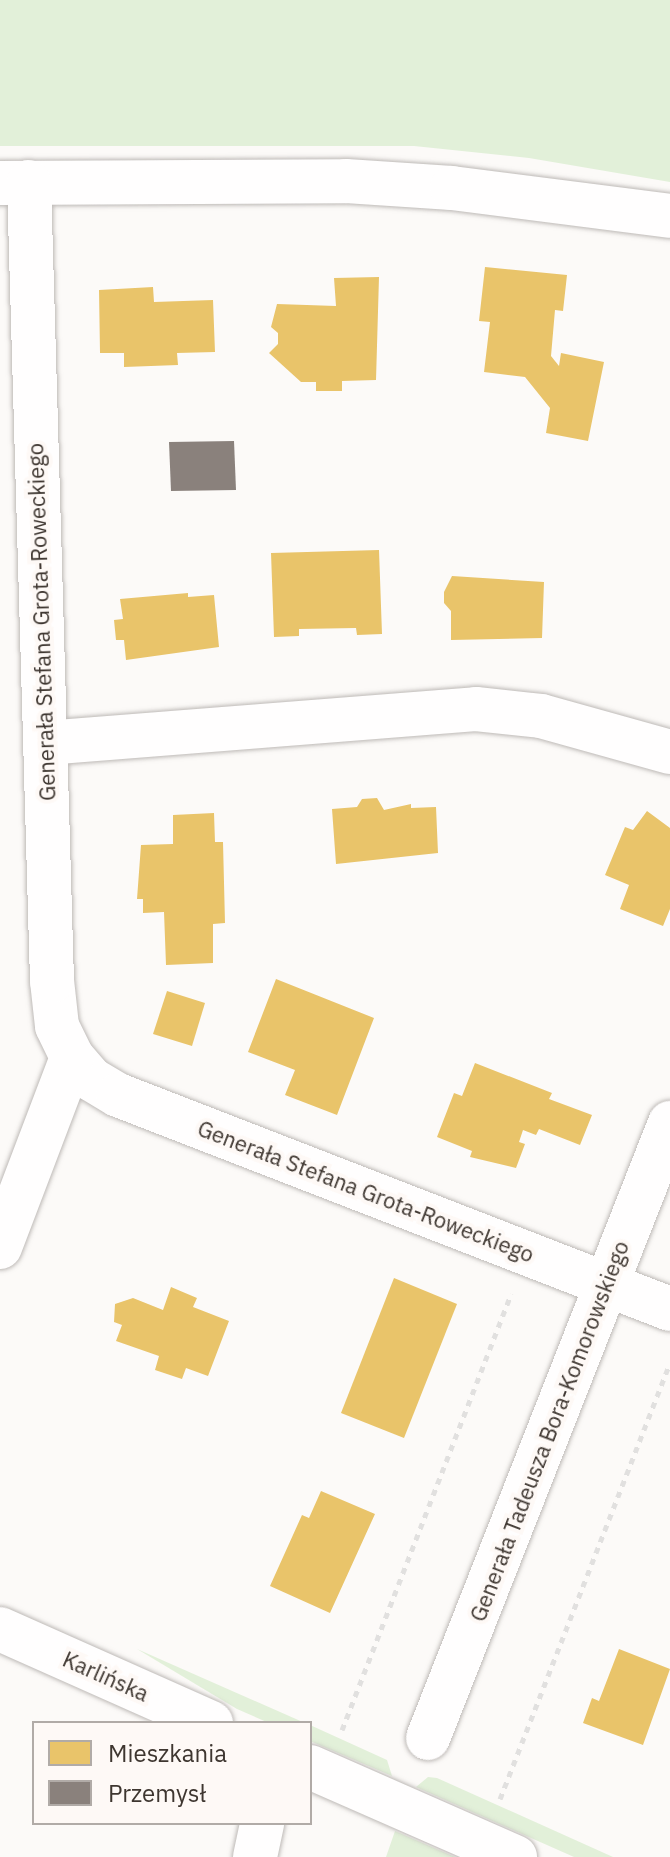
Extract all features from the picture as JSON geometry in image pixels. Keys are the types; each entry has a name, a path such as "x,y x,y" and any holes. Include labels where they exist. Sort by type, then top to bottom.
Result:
{"street":[{"path":"14,182 282,179 411,184 670,216"},
{"name":"Generała Stefana Grota-Roweckiego","path":"14,182 45,743 54,1003 72,1057 91,1079 118,1095 670,1309"},
{"path":"45,743 476,709 541,716 670,752"},
{"path":"0,1247 72,1057"},
{"name":"Generała Tadeusza Bora-Komorowskiego","path":"428,1738 670,1123"},
{"name":"Karlińska","path":"0,1629 207,1721"},
{"path":"312,1768 515,1857"},
{"path":"255,1857 262,1825"}],"path":[{"path":"342,1730 514,1284"},
{"path":"500,1799 670,1364"}],"green space":[{"path":"0,0 670,0 670,182 529,158 414,146 0,146"},
{"path":"137,1649 300,1721 264,1721 237,1709"},
{"path":"312,1726 387,1760 392,1776 312,1742"},
{"path":"428,1777 437,1778 613,1857 574,1857 416,1787"},
{"path":"395,1831 455,1857 386,1857"}],"building: Mieszkania":[{"path":"485,267 567,275 563,311 555,310 551,356 559,366 561,353 604,362 588,441 546,433 550,408 525,377 484,372 490,322 479,321"},
{"path":"379,277 376,380 342,381 342,391 316,391 316,382 301,382 269,353 278,344 278,333 271,327 277,304 336,306 334,278"},
{"path":"153,287 154,302 213,300 215,352 177,353 178,365 124,367 124,353 100,353 99,290"},
{"path":"379,550 382,634 357,635 356,628 299,629 299,636 274,637 271,553"},
{"path":"452,576 544,582 542,638 451,640 451,611 444,603 444,592"},
{"path":"188,593 188,597 214,595 219,647 126,660 124,640 116,640 114,620 123,619 120,599"},
{"path":"377,798 384,810 411,804 411,808 436,807 438,853 336,864 332,809 357,807 362,799"},
{"path":"647,811 670,828 670,909 663,926 620,909 629,885 605,875 625,827 633,830"},
{"path":"214,813 215,842 223,842 225,923 213,924 213,963 166,965 164,912 143,913 143,899 137,899 141,845 173,844 173,815"},
{"path":"276,979 374,1018 337,1115 285,1095 295,1070 248,1052"},
{"path":"167,991 205,1003 192,1046 153,1034"},
{"path":"475,1063 552,1093 549,1099 592,1115 580,1145 539,1129 536,1135 523,1130 519,1142 525,1144 516,1168 470,1157 472,1151 437,1137 454,1093 462,1096"},
{"path":"394,1278 457,1304 404,1438 341,1413"},
{"path":"171,1287 197,1298 193,1307 229,1321 208,1376 186,1368 182,1379 155,1370 159,1356 116,1341 122,1325 114,1322 115,1304 133,1298 163,1310"},
{"path":"321,1491 375,1514 330,1613 270,1586 302,1515 309,1518"},
{"path":"619,1649 670,1669 643,1745 583,1723 592,1698 599,1701"}],"building: Przemysł":[{"path":"234,441 236,490 171,491 169,442"}]}
